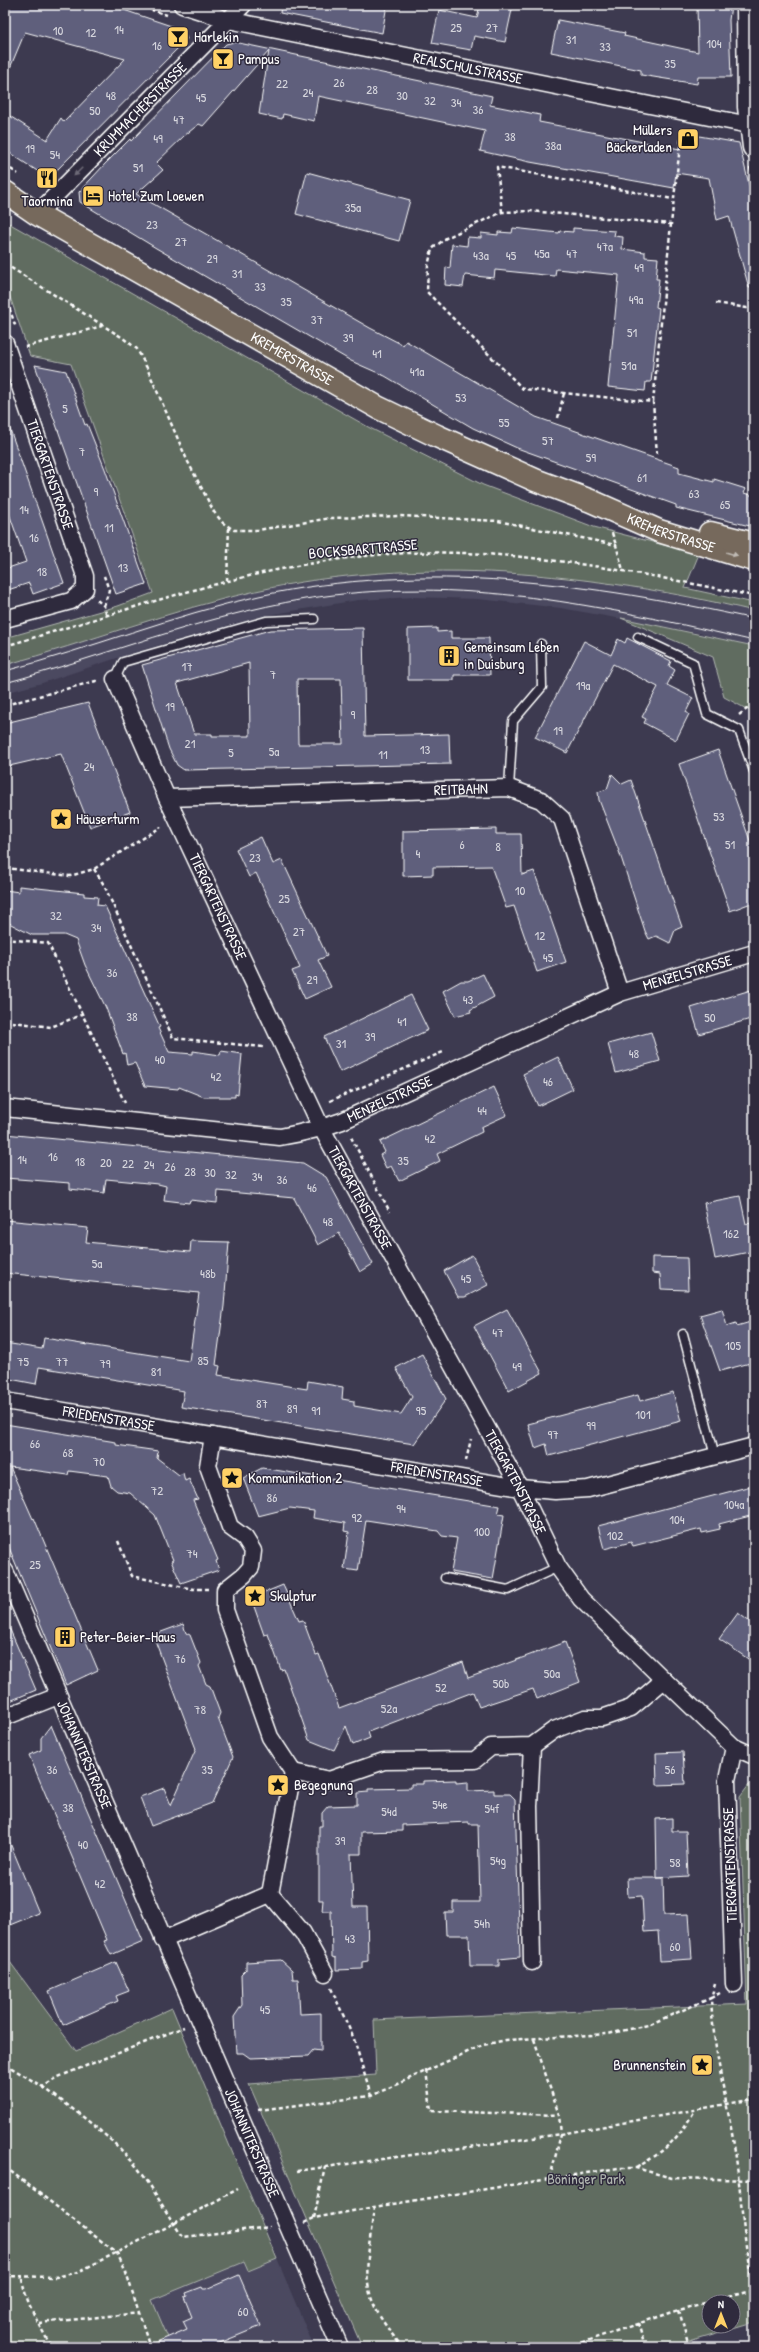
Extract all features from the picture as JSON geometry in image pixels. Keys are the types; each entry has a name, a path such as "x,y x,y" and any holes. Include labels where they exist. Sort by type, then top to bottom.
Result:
{"main road":[{"path":"748,5 748,83 754,147"},
{"name":"KREMERSTRASSE","path":"5,192 37,214 380,408 490,460 591,500 659,531 754,560"},
{"name":"KREMERSTRASSE","path":"591,500 624,507 754,544"}],"street":[{"name":"REALSCHULSTRASSE","path":"182,5 228,20 752,126"},
{"name":"KRUMMACHERSTRASSE","path":"37,214 243,5"},
{"name":"TIERGARTENSTRASSE","path":"5,343 85,576 85,589 71,601 5,619"},
{"name":"TIERGARTENSTRASSE","path":"115,679 167,798 322,1129 520,1488 558,1567 582,1599 664,1680 734,1747 754,1756"},
{"name":"REITBAHN","path":"167,798 509,788 541,800 562,819 620,993"},
{"name":"MENZELSTRASSE","path":"5,1108 280,1137 322,1129 620,993 754,953"},
{"name":"FRIEDENSTRASSE","path":"5,1401 520,1488 555,1491 588,1489 754,1446"},
{"path":"213,1436 208,1466 230,1527 245,1538 253,1551 251,1567 244,1576 225,1590 225,1610 270,1737 294,1772 329,1780 384,1761 475,1760 491,1747 532,1746 554,1730 585,1718 602,1718 631,1708 664,1680"},
{"name":"JOHANNITERSTRASSE","path":"5,1571 340,2347"},
{"path":"5,1717 58,1696"},
{"path":"532,1746 530,1806 532,1962"},
{"name":"TIERGARTENSTRASSE","path":"734,1747 727,1780 734,1984"},
{"path":"270,1894 294,1772"},
{"path":"163,1940 270,1894"},
{"path":"270,1894 303,1933 324,1972"}],"lane":[{"path":"115,679 123,662 266,620 314,619"},
{"path":"638,637 693,663 707,714 739,730 754,772"},
{"path":"509,788 513,721 542,687 541,644"},
{"path":"683,1334 715,1456"},
{"path":"445,1578 508,1590 558,1567"}],"path":[{"path":"657,454 653,402 673,199 682,128"},
{"path":"5,164 23,177"},
{"path":"502,212 497,167 673,199"},
{"path":"653,402 523,388 427,292 428,266 432,249 446,238 502,212 530,211 671,224"},
{"path":"5,264 137,349 147,368 186,460 214,512 234,530 258,530 331,518 369,517 498,521 616,545 623,570"},
{"path":"716,303 748,308 754,306"},
{"path":"22,347 102,326"},
{"path":"558,418 564,393"},
{"path":"227,581 229,526"},
{"name":"BOCKSBARTTRASSE","path":"5,646 227,581 299,566 389,554 484,554 623,570 754,596"},
{"path":"5,705 96,680 100,688"},
{"path":"747,709 754,707"},
{"path":"5,868 70,876 94,869 162,826 159,819"},
{"path":"94,869 104,885 173,1038 266,1047"},
{"path":"5,939 48,943 125,1103"},
{"path":"5,1021 51,1027 82,1015"},
{"path":"349,1134 394,1218"},
{"path":"471,1438 472,1445 465,1463 473,1464"},
{"path":"118,1541 132,1576 192,1589 225,1590"},
{"path":"324,1972 354,2039 371,2096"},
{"path":"568,2347 679,2310 754,2290 743,2236 739,2180 728,2105 712,2028 711,1998 717,1977"},
{"path":"256,2110 371,2096 483,2045 534,2039 608,2034 641,2026 711,1998 734,1984"},
{"path":"43,2087 58,2077 199,2021"},
{"path":"534,2039 559,2115 561,2134 550,2178"},
{"path":"5,2064 43,2087 85,2119 135,2165 151,2185 183,2237 271,2227"},
{"path":"426,2070 431,2111 559,2115"},
{"path":"297,2171 561,2134 728,2105 754,2099"},
{"path":"636,2168 664,2151 680,2135 694,2111"},
{"path":"314,2218 324,2167"},
{"path":"5,2168 117,2253 126,2272 150,2347"},
{"path":"304,2223 314,2218 374,2207 618,2168 636,2168 672,2178 754,2180"},
{"path":"5,2276 22,2278 56,2277 78,2272 174,2224 238,2189"},
{"path":"374,2207 369,2258 368,2289 382,2320 402,2347"},
{"path":"22,2278 25,2296 51,2347"},
{"path":"679,2310 689,2347"},
{"path":"39,2323 140,2313"},
{"path":"638,2323 645,2347"}],"shaded area":[{"path":"445,571 488,572 629,586 754,611 754,646 699,633 561,608 478,599 414,597 358,600 262,616 135,652 42,683 5,693 5,665 255,591 348,576"},
{"path":"277,2259 314,2347 172,2347 152,2300 244,2262 248,2270"}],"green space":[{"path":"5,221 370,428 483,485 594,527 699,554 685,588 754,603 754,611 631,587 568,578 505,573 442,571 380,573 318,580 256,591 193,607 5,665 5,638 118,606 153,593 71,364 30,356 5,282"},
{"path":"621,618 754,646 754,713 724,697 713,657"},
{"name":"Böninger Park","path":"754,1783 754,2322 741,2326 741,2294 701,2294 701,2334 713,2334 669,2347 362,2347 249,2084 376,2075 374,2020 747,2004 740,1797 749,1785"},
{"path":"7,1958 76,2051 172,2008 277,2259 248,2271 244,2262 152,2300 172,2347 5,2347"}],"building":[{"path":"5,5 109,5 183,30 187,39 51,176 45,176 5,150 5,113 47,140 61,118 64,122 125,59 25,32 5,80"},
{"path":"281,5 387,5 382,33 280,13"},
{"path":"480,5 513,5 505,42 474,36 471,50 432,43 439,10 477,18"},
{"path":"697,5 731,5 729,20 731,77 698,77 697,84 641,75 641,70 551,52 558,20 625,33 624,36 698,52"},
{"path":"234,42 492,96 490,105 540,115 539,122 680,149 682,133 739,143 754,205 754,287 749,288 729,216 717,220 709,178 676,173 674,188 530,162 480,151 485,131 318,96 314,121 283,114 282,119 259,114 269,51 203,126 199,124 156,163 163,170 136,194 370,328 403,345 406,341 536,417 679,467 679,473 714,482 714,479 746,489 744,493 754,496 754,527 676,508 676,505 517,448 473,428 385,376 351,361 156,248 80,202 79,192 105,164 130,139 131,141 226,44"},
{"path":"307,172 410,200 399,241 296,214"},
{"path":"513,228 559,233 560,231 573,232 573,228 615,231 614,236 623,237 622,249 645,252 645,257 658,258 656,279 659,279 656,307 659,308 651,382 646,382 645,391 608,387 619,275 556,269 555,276 495,270 494,278 465,275 463,287 445,285 446,267 450,268 452,244 467,246 468,237 481,238 481,233 498,235 498,232 512,233"},
{"path":"35,365 66,371 85,425 87,424 105,469 146,584 116,594"},
{"path":"7,421 64,583 33,594 29,583 5,591 5,569 26,562 5,502 5,422"},
{"path":"363,628 365,736 449,734 450,764 184,770 177,765 169,749 142,665 270,630","holes":["249,663 250,736 212,736 212,734 194,734 177,683","297,679 341,679 343,744 298,744"]},
{"name":"Gemeinsam Leben in Duisburg","path":"437,628 437,632 451,631 451,638 489,638 490,675 454,675 454,680 408,680 408,629"},
{"path":"627,638 671,661 669,666 675,670 667,685 693,698 686,712 689,714 676,740 644,723 646,719 642,717 658,687 613,664 567,753 535,737 584,641 611,655 618,639 625,643"},
{"path":"88,703 130,812 90,827 61,754 5,767 5,723"},
{"path":"718,750 754,852 754,902 730,911 679,764"},
{"path":"612,774 622,784 631,780 682,927 675,930 670,943 656,936 649,939 645,931 620,854 599,800 598,792 607,789"},
{"path":"496,829 496,834 521,834 522,875 534,871 566,962 537,972 514,906 506,908 491,866 433,867 433,875 403,876 403,831"},
{"path":"261,837 273,864 282,860 327,956 318,960 331,987 305,999 292,971 300,968 256,873 249,877 236,849"},
{"path":"19,886 84,893 84,896 98,897 97,905 105,906 160,1027 158,1028 169,1052 193,1054 193,1051 220,1055 221,1051 242,1054 238,1095 235,1094 235,1097 204,1097 179,1087 178,1089 145,1086 135,1063 127,1065 125,1053 123,1054 106,1008 85,965 76,940 64,935 32,935 5,921 5,890 19,892"},
{"path":"483,974 494,997 470,1010 471,1012 455,1016 443,991 461,981 468,981"},
{"path":"751,990 754,1000 754,1018 699,1034 691,1008"},
{"path":"411,995 428,1030 340,1072 324,1037"},
{"path":"651,1032 660,1061 616,1073 608,1044"},
{"path":"558,1057 573,1089 538,1106 523,1074"},
{"path":"494,1087 507,1115 481,1127 482,1132 437,1154 440,1161 399,1181 391,1166 386,1168 380,1155 385,1152 380,1142"},
{"path":"5,1134 303,1163 326,1177 373,1264 360,1272 339,1233 318,1245 294,1198 218,1191 217,1203 190,1200 189,1203 164,1200 166,1186 158,1184 106,1179 104,1193 70,1189 70,1183 5,1178"},
{"path":"740,1196 746,1224 754,1222 754,1251 715,1259 704,1203"},
{"path":"5,1220 88,1228 86,1242 190,1252 191,1241 229,1242 224,1306 216,1365 220,1366 218,1375 307,1389 308,1381 343,1387 342,1399 354,1401 354,1406 401,1414 412,1397 396,1368 422,1354 446,1399 414,1444 181,1407 184,1391 39,1367 36,1384 5,1378 5,1343 42,1349 44,1338 189,1361 199,1293 5,1273"},
{"path":"472,1255 488,1285 465,1297 458,1297 444,1271"},
{"path":"652,1257 687,1258 688,1290 661,1289 660,1274 652,1273"},
{"path":"507,1309 542,1373 509,1391 474,1326"},
{"path":"722,1309 727,1326 736,1323 737,1326 754,1321 754,1362 720,1371 700,1315"},
{"path":"673,1392 681,1421 549,1456 546,1444 535,1448 528,1424 638,1395 640,1401"},
{"path":"5,1424 116,1442 116,1445 158,1451 157,1458 179,1475 183,1473 185,1481 189,1479 198,1499 193,1500 218,1560 216,1561 219,1570 181,1583 171,1561 173,1560 155,1515 130,1493 117,1491 111,1486 108,1476 69,1471 68,1475 10,1467 33,1519 34,1518 98,1670 66,1685 5,1538"},
{"path":"262,1468 500,1506 498,1514 504,1515 493,1579 451,1572 457,1538 442,1536 438,1531 366,1520 358,1571 344,1569 349,1532 344,1531 345,1523 313,1518 314,1511 290,1508 258,1516 243,1478"},
{"path":"751,1486 754,1496 754,1515 719,1524 720,1529 702,1533 701,1529 633,1546 631,1542 604,1549 598,1526"},
{"path":"283,1585 299,1621 303,1620 316,1655 319,1654 339,1708 463,1662 468,1678 565,1642 580,1682 537,1699 533,1689 479,1707 473,1692 368,1732 370,1738 353,1745 346,1726 334,1750 309,1740 284,1669 281,1670 268,1634 264,1635 251,1598"},
{"path":"738,1613 754,1625 754,1663 719,1639"},
{"path":"5,1618 36,1690 5,1703"},
{"path":"183,1624 186,1633 190,1635 201,1663 199,1666 206,1684 210,1686 220,1713 218,1718 233,1757 212,1803 151,1826 140,1797 164,1788 171,1805 196,1749 153,1635"},
{"path":"51,1725 143,1941 111,1955 104,1941 107,1940 29,1755 41,1750 41,1738"},
{"path":"683,1752 685,1784 657,1785 656,1753"},
{"path":"456,1780 456,1783 468,1782 468,1791 494,1790 494,1794 510,1794 515,1799 520,1957 499,1959 499,1966 470,1966 469,1935 446,1935 445,1912 453,1912 453,1902 480,1902 478,1824 469,1824 469,1822 402,1825 402,1831 361,1832 361,1854 351,1854 353,1907 367,1907 368,1961 362,1962 362,1969 336,1970 336,1958 332,1957 331,1911 322,1911 323,1900 319,1900 319,1826 322,1826 322,1813 328,1806 357,1805 357,1793 368,1792 368,1789 411,1788 411,1784 423,1784 423,1781"},
{"path":"672,1818 672,1831 686,1831 688,1876 657,1878 656,1819"},
{"path":"5,1831 39,1913 5,1927"},
{"path":"627,1878 663,1878 664,1915 689,1914 692,1959 660,1961 658,1931 644,1932 642,1896 628,1897"},
{"path":"281,1960 292,1970 293,1979 298,1979 300,2014 321,2013 321,2051 313,2050 308,2056 250,2058 243,2053 236,2053 234,2017 242,2005 241,1975 246,1970 246,1962"},
{"path":"116,1962 129,1991 116,1996 118,2001 63,2025 49,1991"},
{"path":"239,2275 261,2326 210,2347 145,2347 187,2329 183,2321 192,2317 184,2297 187,2296 186,2293 202,2287 203,2289 207,2289"}],"tram line":[{"path":"5,671 68,653 163,622 259,596 321,585 383,579 446,578 508,580 570,586 693,606 754,619"},
{"path":"5,683 191,626 267,606 305,599 363,592 419,590 476,592 531,598 642,616 754,641"}],"place":[{"name":"Harlekin","path":"178,37"},
{"name":"Pampus","path":"223,59"},
{"name":"Müllers Bäckerladen","path":"688,139"},
{"name":"Taormina","path":"47,178"},
{"name":"Hotel Zum Loewen","path":"93,196"},
{"name":"Gemeinsam Leben in Duisburg","path":"449,656"},
{"name":"Häuserturm","path":"61,819"},
{"name":"Kommunikation 2","path":"232,1478"},
{"name":"Skulptur","path":"255,1596"},
{"name":"Peter-Beier-Haus","path":"65,1637"},
{"name":"Begegnung","path":"278,1785"},
{"name":"Brunnenstein","path":"702,2065"}]}
